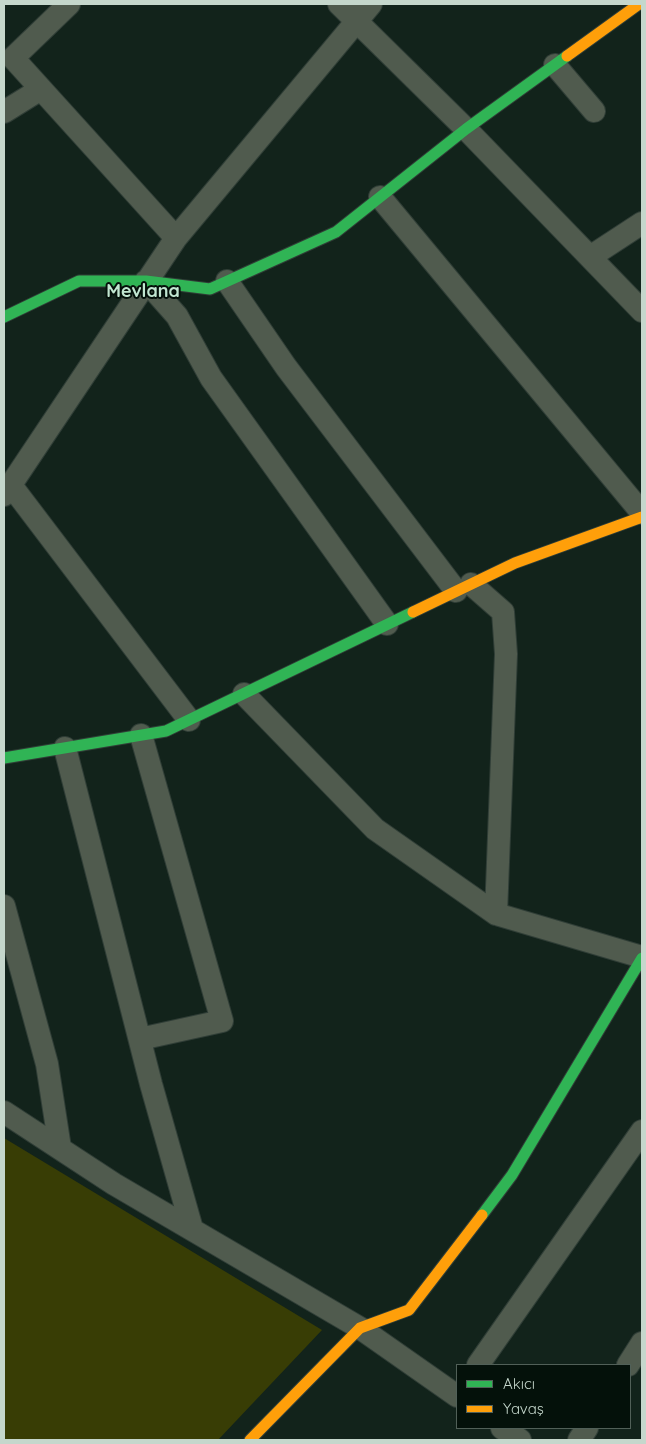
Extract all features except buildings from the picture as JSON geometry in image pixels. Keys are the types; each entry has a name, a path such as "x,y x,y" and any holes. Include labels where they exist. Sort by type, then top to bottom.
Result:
{"street":[{"path":"69,4 8,51 176,238"},
{"path":"339,4 466,129 642,311"},
{"path":"189,720 7,490 176,238 371,4"},
{"path":"4,317 80,281 146,281 210,289 336,232 466,129 639,4"},
{"path":"555,65 594,111"},
{"path":"4,112 41,89"},
{"path":"4,758 166,731 515,563 642,515 380,197"},
{"path":"590,257 642,223"},
{"path":"146,281 177,316 211,378 387,624"},
{"path":"227,281 286,367 464,588 503,612 506,654 496,914"},
{"path":"244,694 375,829 496,914 642,958 512,1175 409,1310 360,1328 250,1440"},
{"path":"140,1039 222,1022 141,735"},
{"path":"65,748 140,1039 192,1230"},
{"path":"4,906 47,1064 60,1148"},
{"path":"4,1112 114,1184 360,1328 456,1395"},
{"path":"479,1364 642,1131"},
{"path":"629,1364 642,1343"},
{"path":"504,1429 520,1440"},
{"path":"579,1440 586,1429"}],"green space":[{"path":"4,1138 322,1330 218,1440 4,1440"}],"traffic: fast":[{"path":"4,317 79,281 146,281 210,289 336,232 466,129 567,56"},
{"path":"4,758 166,731 413,612"},
{"path":"482,1215 512,1175 642,958"}],"traffic: slow":[{"path":"567,56 639,4"},
{"path":"413,612 515,563 642,517"},
{"path":"250,1440 360,1328 409,1310 482,1215"}],"district":[{"name":"Mevlana","path":"143,292"}]}
